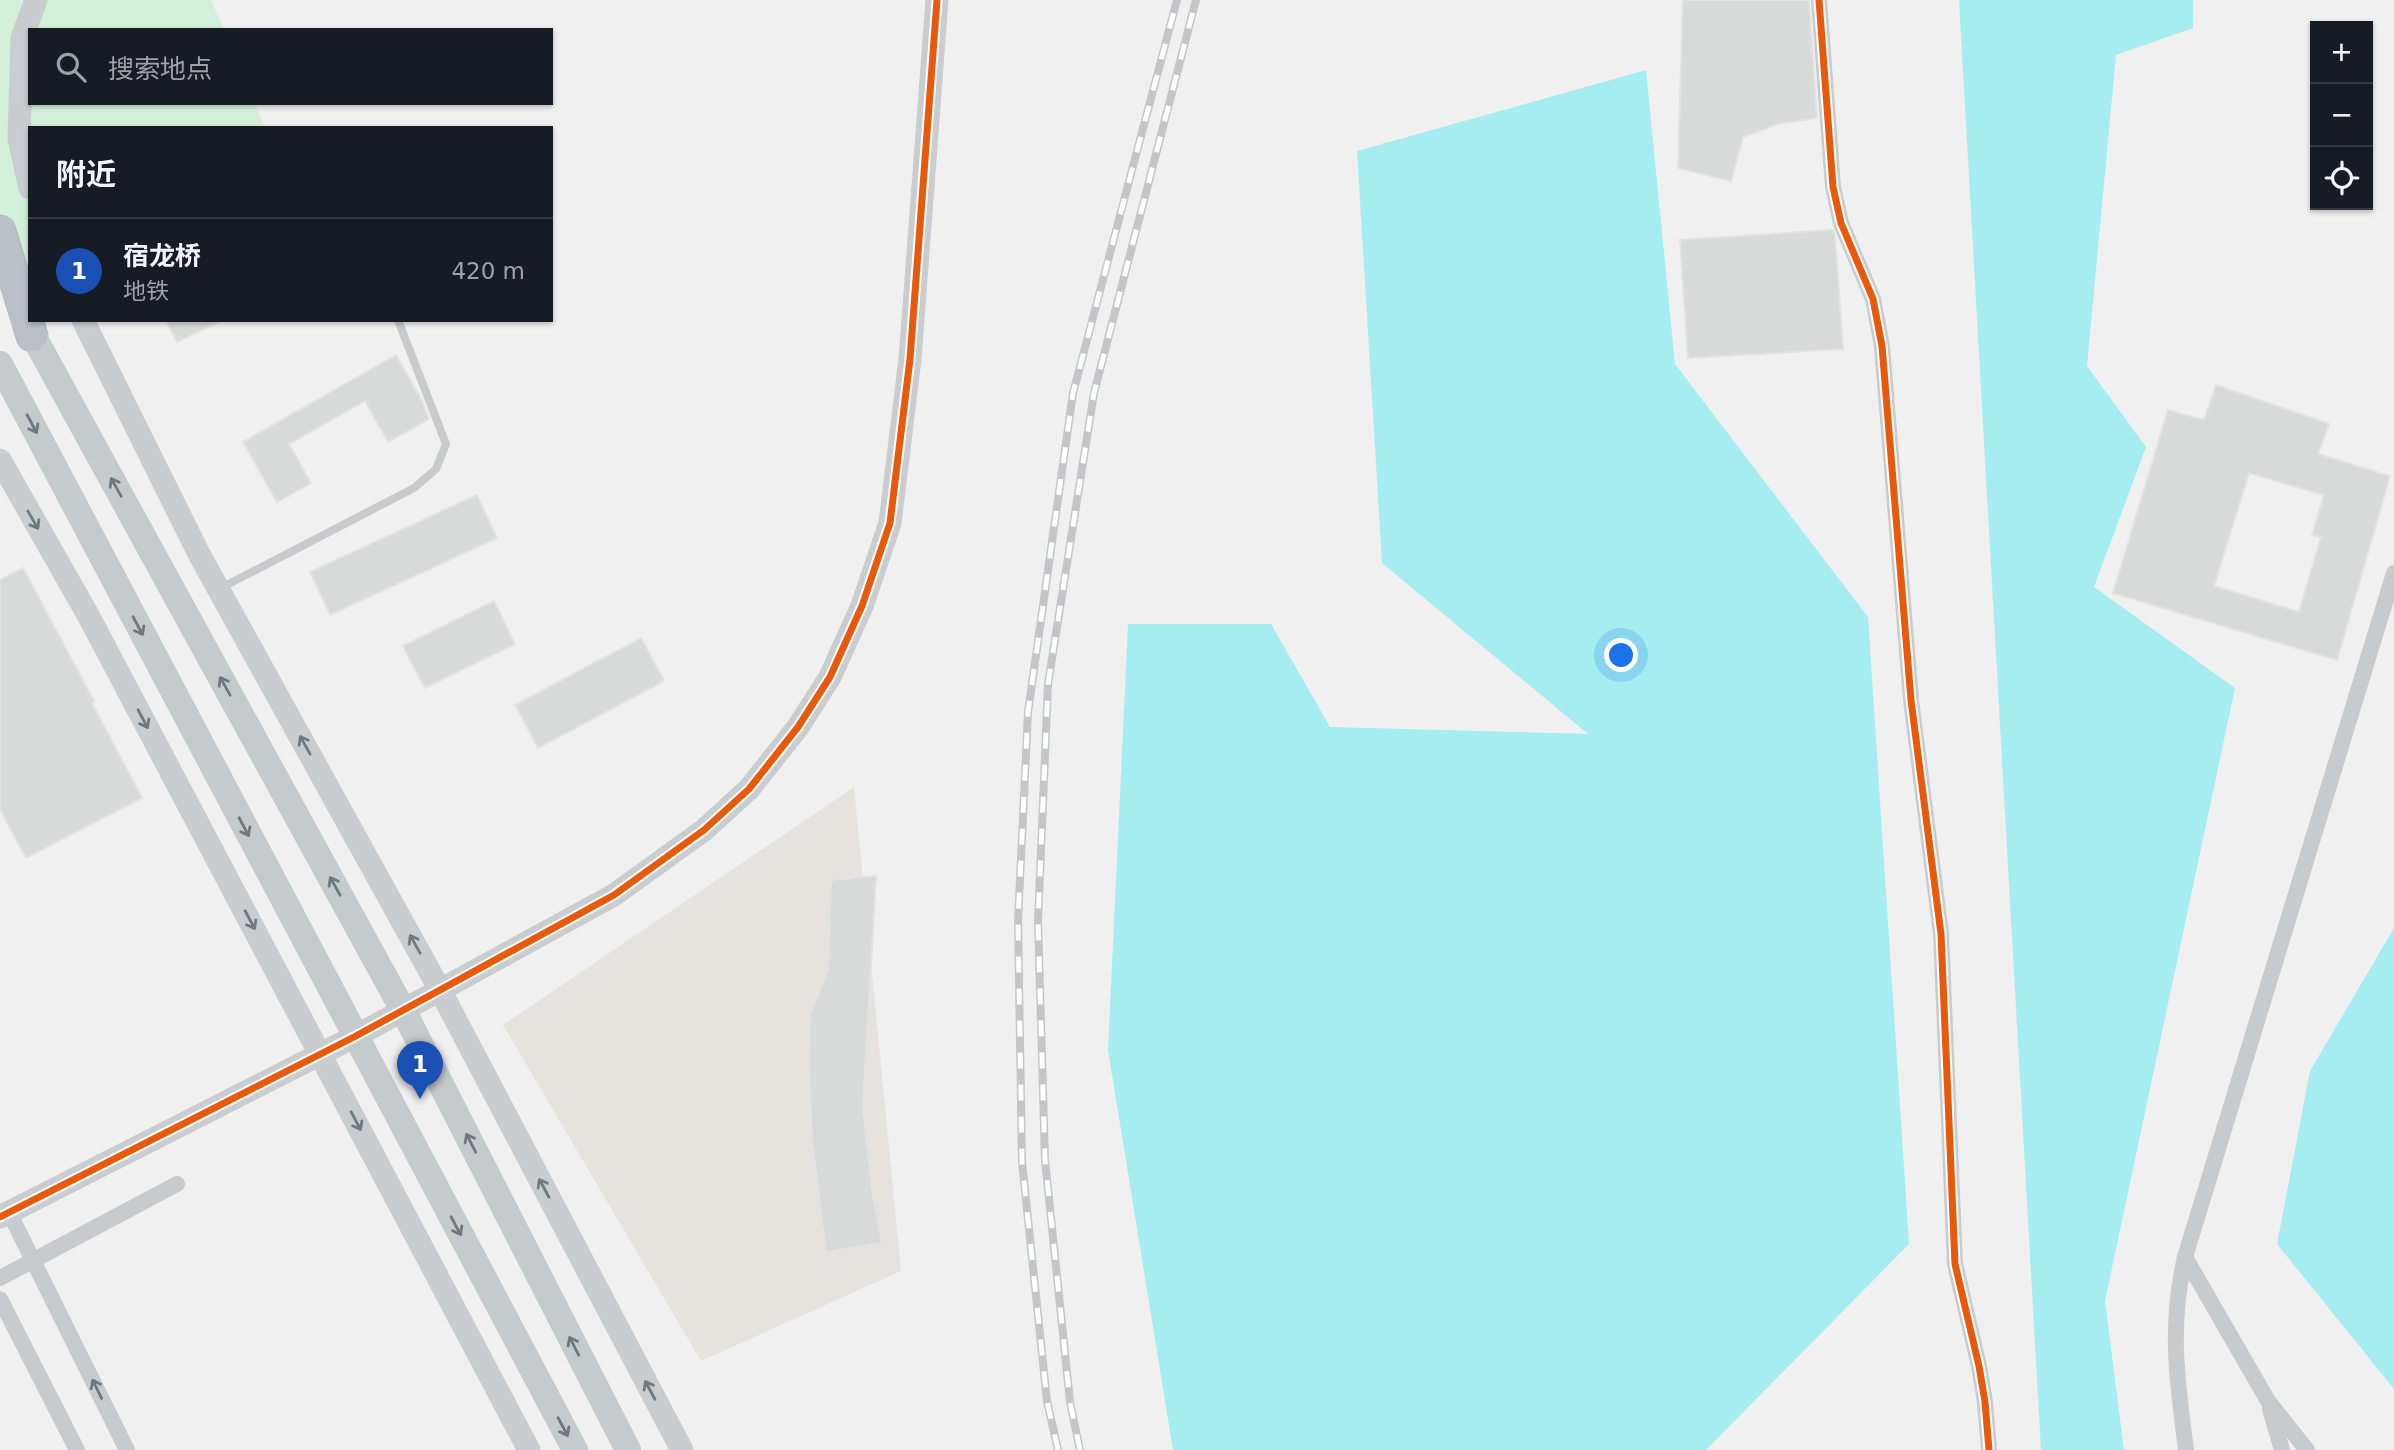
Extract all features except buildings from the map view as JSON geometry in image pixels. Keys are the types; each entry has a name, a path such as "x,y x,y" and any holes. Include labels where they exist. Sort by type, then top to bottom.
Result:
{"highway":[{"path":"0,231 32,335"}],"main road":[{"path":"0,273 403,1010 628,1450"},
{"path":"0,364 575,1450"}],"street":[{"path":"28,179 19,139 22,38 36,0"},
{"path":"127,1450 34,1261 4,1215 354,1037 614,895 704,830 749,789 798,727 830,677 862,606 890,523 910,359 937,0"},
{"path":"1819,0 1833,187 1841,223 1873,299 1882,346 1911,700 1941,934 1955,1264 1979,1366 1989,1450"},
{"path":"84,322 219,590 440,990 682,1450"},
{"path":"3,472 88,615 529,1450"},
{"path":"2186,1450 2175,1349 2177,1300 2185,1257 2394,573"},
{"path":"0,1278 177,1184"},
{"path":"2185,1257 2268,1401 2307,1450"},
{"path":"0,1299 77,1450"},
{"path":"2268,1401 2282,1450"}],"lane":[{"path":"219,590 414,488 436,469 446,444 399,322"}],"shaded area":[{"path":"854,787 901,1271 701,1361 503,1025"}],"green space":[{"path":"0,0 211,0 223,28 28,28 28,105 256,105 264,126 28,126 28,259 0,272"}],"water":[{"path":"1959,0 2193,0 2193,28 2116,55 2087,366 2146,447 2094,587 2235,688 2105,1301 2124,1450 2041,1450"},
{"path":"1646,70 1675,364 1868,617 1909,1244 1706,1450 1173,1450 1108,1050 1128,624 1271,624 1330,727 1588,734 1382,563 1357,151"},
{"path":"2394,928 2394,1389 2277,1244 2310,1071"}],"railway":[{"path":"1058,1450 1047,1401 1022,1162 1018,921 1028,712 1073,393 1177,0"},
{"path":"1080,1450 1070,1402 1045,1160 1038,921 1048,684 1094,393 1196,0"}],"cycle path":[{"path":"0,1217 354,1037 614,895 704,830 749,789 798,727 830,677 862,606 890,523 910,359 937,0"},
{"path":"1819,0 1833,187 1841,223 1873,299 1882,346 1911,700 1941,934 1955,1264 1979,1366 1989,1450"}],"place":[{"name":"宿龙桥","path":"420,1099"}]}
